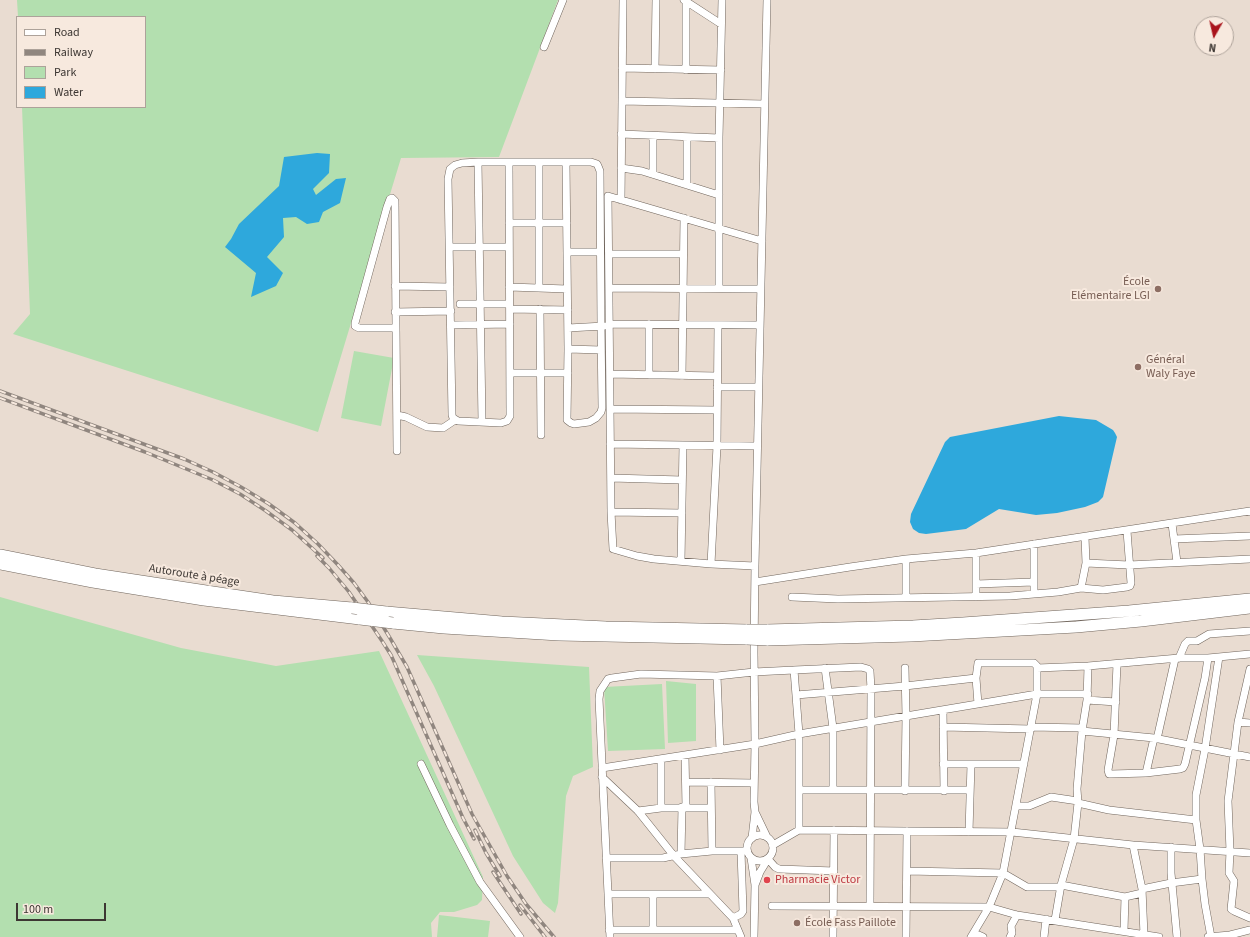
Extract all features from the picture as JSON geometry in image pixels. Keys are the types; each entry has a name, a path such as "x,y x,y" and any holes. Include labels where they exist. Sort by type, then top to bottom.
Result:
{"highway":[{"name":"Autoroute à péage","path":"0,555 95,574 273,601 502,622 747,635"},
{"path":"0,564 181,597 393,623 444,628 559,635 911,636 1076,627 1250,608"},
{"path":"767,635 956,624 1129,611 1250,599"}],"street":[{"path":"544,47 563,0"},
{"path":"621,200 623,0"},
{"path":"655,69 656,0"},
{"path":"719,288 719,138 722,0"},
{"path":"733,918 741,914 743,911 744,851 752,838 755,812 755,566 766,0"},
{"path":"685,1 686,70"},
{"path":"685,1 722,24"},
{"path":"622,68 721,70"},
{"path":"622,100 720,104 764,104"},
{"path":"621,134 719,138"},
{"path":"653,136 653,174"},
{"path":"687,137 687,185"},
{"path":"509,162 509,419 501,423 461,422 455,420 452,416 449,171 453,166 459,163 478,162 509,162 566,162 595,163 599,168 602,408 599,415 589,422 574,424 568,420 566,162"},
{"path":"478,162 482,422"},
{"path":"539,162 539,288"},
{"path":"621,168 653,174 719,194"},
{"path":"755,566 711,564 638,556 613,549 610,444 608,196 762,241"},
{"path":"395,328 359,328 355,326 390,199 392,198 395,201 397,451"},
{"path":"682,376 684,218"},
{"path":"509,223 567,223"},
{"path":"450,247 509,247"},
{"path":"567,252 600,252"},
{"path":"609,254 683,254"},
{"path":"395,286 450,287"},
{"path":"509,287 567,289"},
{"path":"609,288 760,289"},
{"path":"460,304 480,303 540,309 568,310"},
{"path":"540,309 541,435"},
{"path":"395,312 451,311"},
{"path":"451,325 510,324"},
{"path":"568,328 649,324 760,325"},
{"path":"649,324 649,375"},
{"path":"711,564 717,446 718,325"},
{"path":"568,350 601,350"},
{"path":"510,373 568,373"},
{"path":"610,374 717,376"},
{"path":"717,387 758,387"},
{"path":"610,409 717,410"},
{"path":"397,415 406,417 421,425 431,428 443,428 455,420"},
{"path":"610,444 757,446"},
{"path":"681,561 683,445"},
{"path":"611,478 682,480"},
{"path":"611,512 682,513"},
{"path":"755,582 850,567 976,553 1250,512"},
{"path":"1172,524 1176,562"},
{"path":"792,597 838,599 976,597 1034,594 1081,588 1103,590 1129,587 1131,583 1127,531"},
{"path":"1174,539 1250,536"},
{"path":"1081,588 1086,563 1085,537"},
{"path":"1034,544 1034,594"},
{"path":"976,553 976,597"},
{"path":"1086,563 1129,565 1250,559"},
{"path":"906,560 906,598"},
{"path":"976,584 1034,582"},
{"path":"1146,773 1177,659 1185,644 1188,641 1197,641 1209,634 1250,631"},
{"path":"1037,668 1088,666 1250,654"},
{"path":"1211,937 1202,879 1196,820 1196,795 1205,749 1219,657"},
{"path":"1117,664 1114,735 1108,770 1109,774 1146,773 1183,768 1205,678 1208,658"},
{"path":"978,704 976,678 977,665 979,662 1034,664 1037,666 1037,694 1003,873 989,907 973,935 983,937"},
{"path":"1055,920 1061,886 1074,839 1078,802 1077,789 1082,729 1087,697 1088,666"},
{"path":"602,776 638,811 678,855 710,894 733,918 740,934 688,934 653,930 610,933 602,776 600,691 608,679 641,674 717,676 754,672 825,668 861,667 868,669 870,671 871,689 870,906"},
{"path":"825,668 834,728 833,790"},
{"path":"904,791 906,716 905,668"},
{"path":"1250,669 1238,722 1228,794 1230,851 1229,872 1234,881 1231,909 1250,918"},
{"path":"794,670 799,734 799,830"},
{"path":"717,676 720,750"},
{"path":"796,695 905,686 976,678"},
{"path":"602,768 720,750 799,734 1037,694 1087,697 1116,702"},
{"path":"943,710 944,791"},
{"path":"1238,722 1250,724"},
{"path":"943,727 1082,729 1114,735 1155,739 1250,757"},
{"path":"678,855 686,782 686,755"},
{"path":"661,808 662,759"},
{"path":"421,764 450,825 480,882 520,937"},
{"path":"943,764 1024,764"},
{"path":"969,832 971,764"},
{"path":"686,782 754,783"},
{"path":"711,782 712,851"},
{"path":"799,790 970,790"},
{"path":"1016,806 1029,806 1051,797 1110,810 1196,820"},
{"path":"638,811 684,807 711,808"},
{"path":"755,812 767,837 773,845 773,851 760,872 755,885"},
{"path":"773,845 799,830 1012,832 1132,845 1250,853"},
{"path":"833,937 834,830"},
{"path":"906,937 907,831"},
{"path":"752,838 761,835 767,837"},
{"path":"1132,845 1142,891 1144,935"},
{"path":"1171,847 1171,883 1177,937"},
{"path":"606,858 663,858 712,851 744,851 751,858 759,862 768,859"},
{"path":"751,858 755,885 754,937"},
{"path":"768,859 775,867 779,869 834,871"},
{"path":"907,871 1003,873 1027,887 1061,886 1125,897 1171,883 1202,879"},
{"path":"608,894 710,894"},
{"path":"653,894 653,930"},
{"path":"1124,931 1125,897"},
{"path":"772,906 989,907 1017,915 1159,937"},
{"path":"1010,937 1012,933 1011,926 1017,915"},
{"path":"1044,937 1046,919"},
{"path":"1208,937 1230,936 1249,929"}],"green space":[{"path":"17,0 558,0 499,157 401,158 318,432 13,334 30,314 22,108 146,108 146,16 18,16"},
{"path":"354,351 394,358 381,426 341,418"},
{"path":"0,597 181,648 276,666 379,651 483,877 482,900 477,905 454,912 440,912 431,923 432,937 0,937"},
{"path":"417,655 589,667 593,767 573,776 566,796 558,903 555,913 543,903 513,856 434,686"},
{"path":"666,681 696,684 696,741 668,743"},
{"path":"662,684 665,749 608,751 604,687"},
{"path":"439,915 490,921 488,937 437,937"}],"water":[{"path":"317,153 330,154 329,173 313,189 316,195 336,179 346,178 340,203 323,212 319,222 307,224 296,217 283,218 284,237 267,257 283,273 276,286 251,297 256,273 225,247 239,224 279,186 284,157"},
{"path":"1059,416 1096,420 1113,430 1117,437 1103,497 1098,502 1085,507 1057,513 1036,515 999,509 966,529 926,534 919,533 913,529 910,522 911,514 945,442 950,437"}],"railway":[{"path":"0,391 184,459 213,472 269,504 295,523 318,544 354,583 368,602 390,638 407,667 472,814 507,876 526,904 554,937"},
{"path":"0,398 145,452 213,480 240,494 266,511 292,530 323,558"},
{"path":"317,556 349,592 391,655 463,818 474,839"},
{"path":"475,830 486,853 500,876"},
{"path":"493,872 521,914"},
{"path":"520,905 545,937"}],"place":[{"name":"École Elémentaire LGI","path":"1158,289"},
{"name":"Général Waly Faye","path":"1138,367"},
{"name":"Pharmacie Victor","path":"767,880"},
{"name":"École Fass Paillote","path":"797,923"}]}
